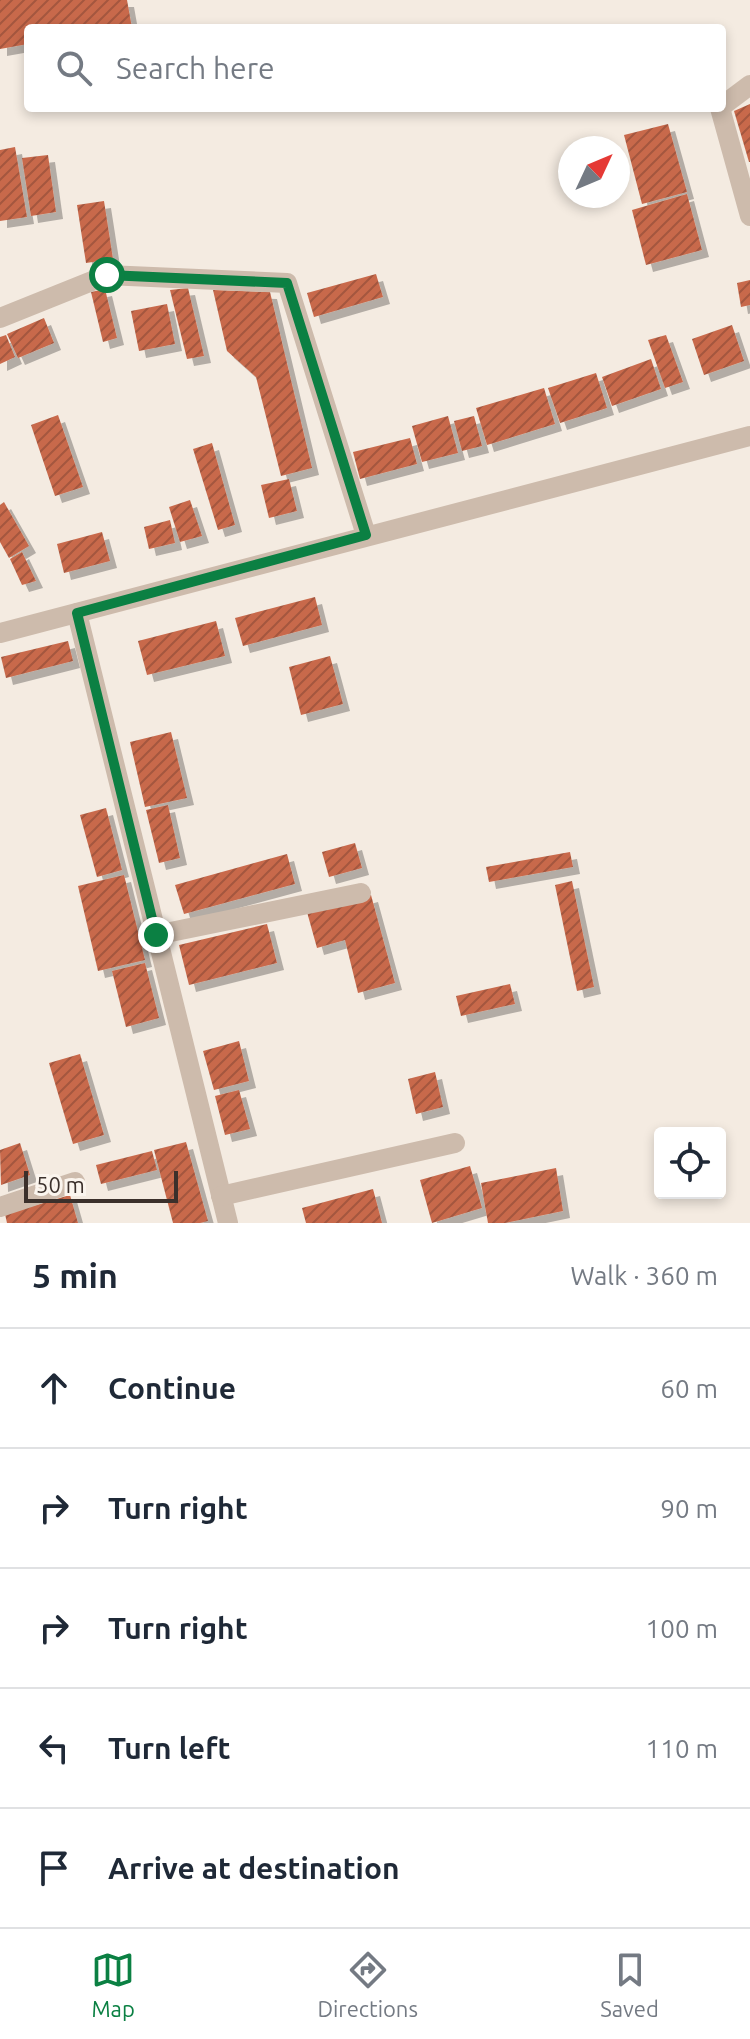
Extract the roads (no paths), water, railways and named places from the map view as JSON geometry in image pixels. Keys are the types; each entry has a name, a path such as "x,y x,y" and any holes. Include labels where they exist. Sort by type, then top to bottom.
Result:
{"street":[{"path":"726,103 750,85"},
{"path":"722,112 750,216"},
{"path":"0,318 107,275 287,283 366,535"},
{"path":"0,633 750,436"},
{"path":"77,613 228,1223"},
{"path":"156,935 361,893"},
{"path":"221,1196 455,1143"},
{"path":"0,1207 75,1182"}]}
